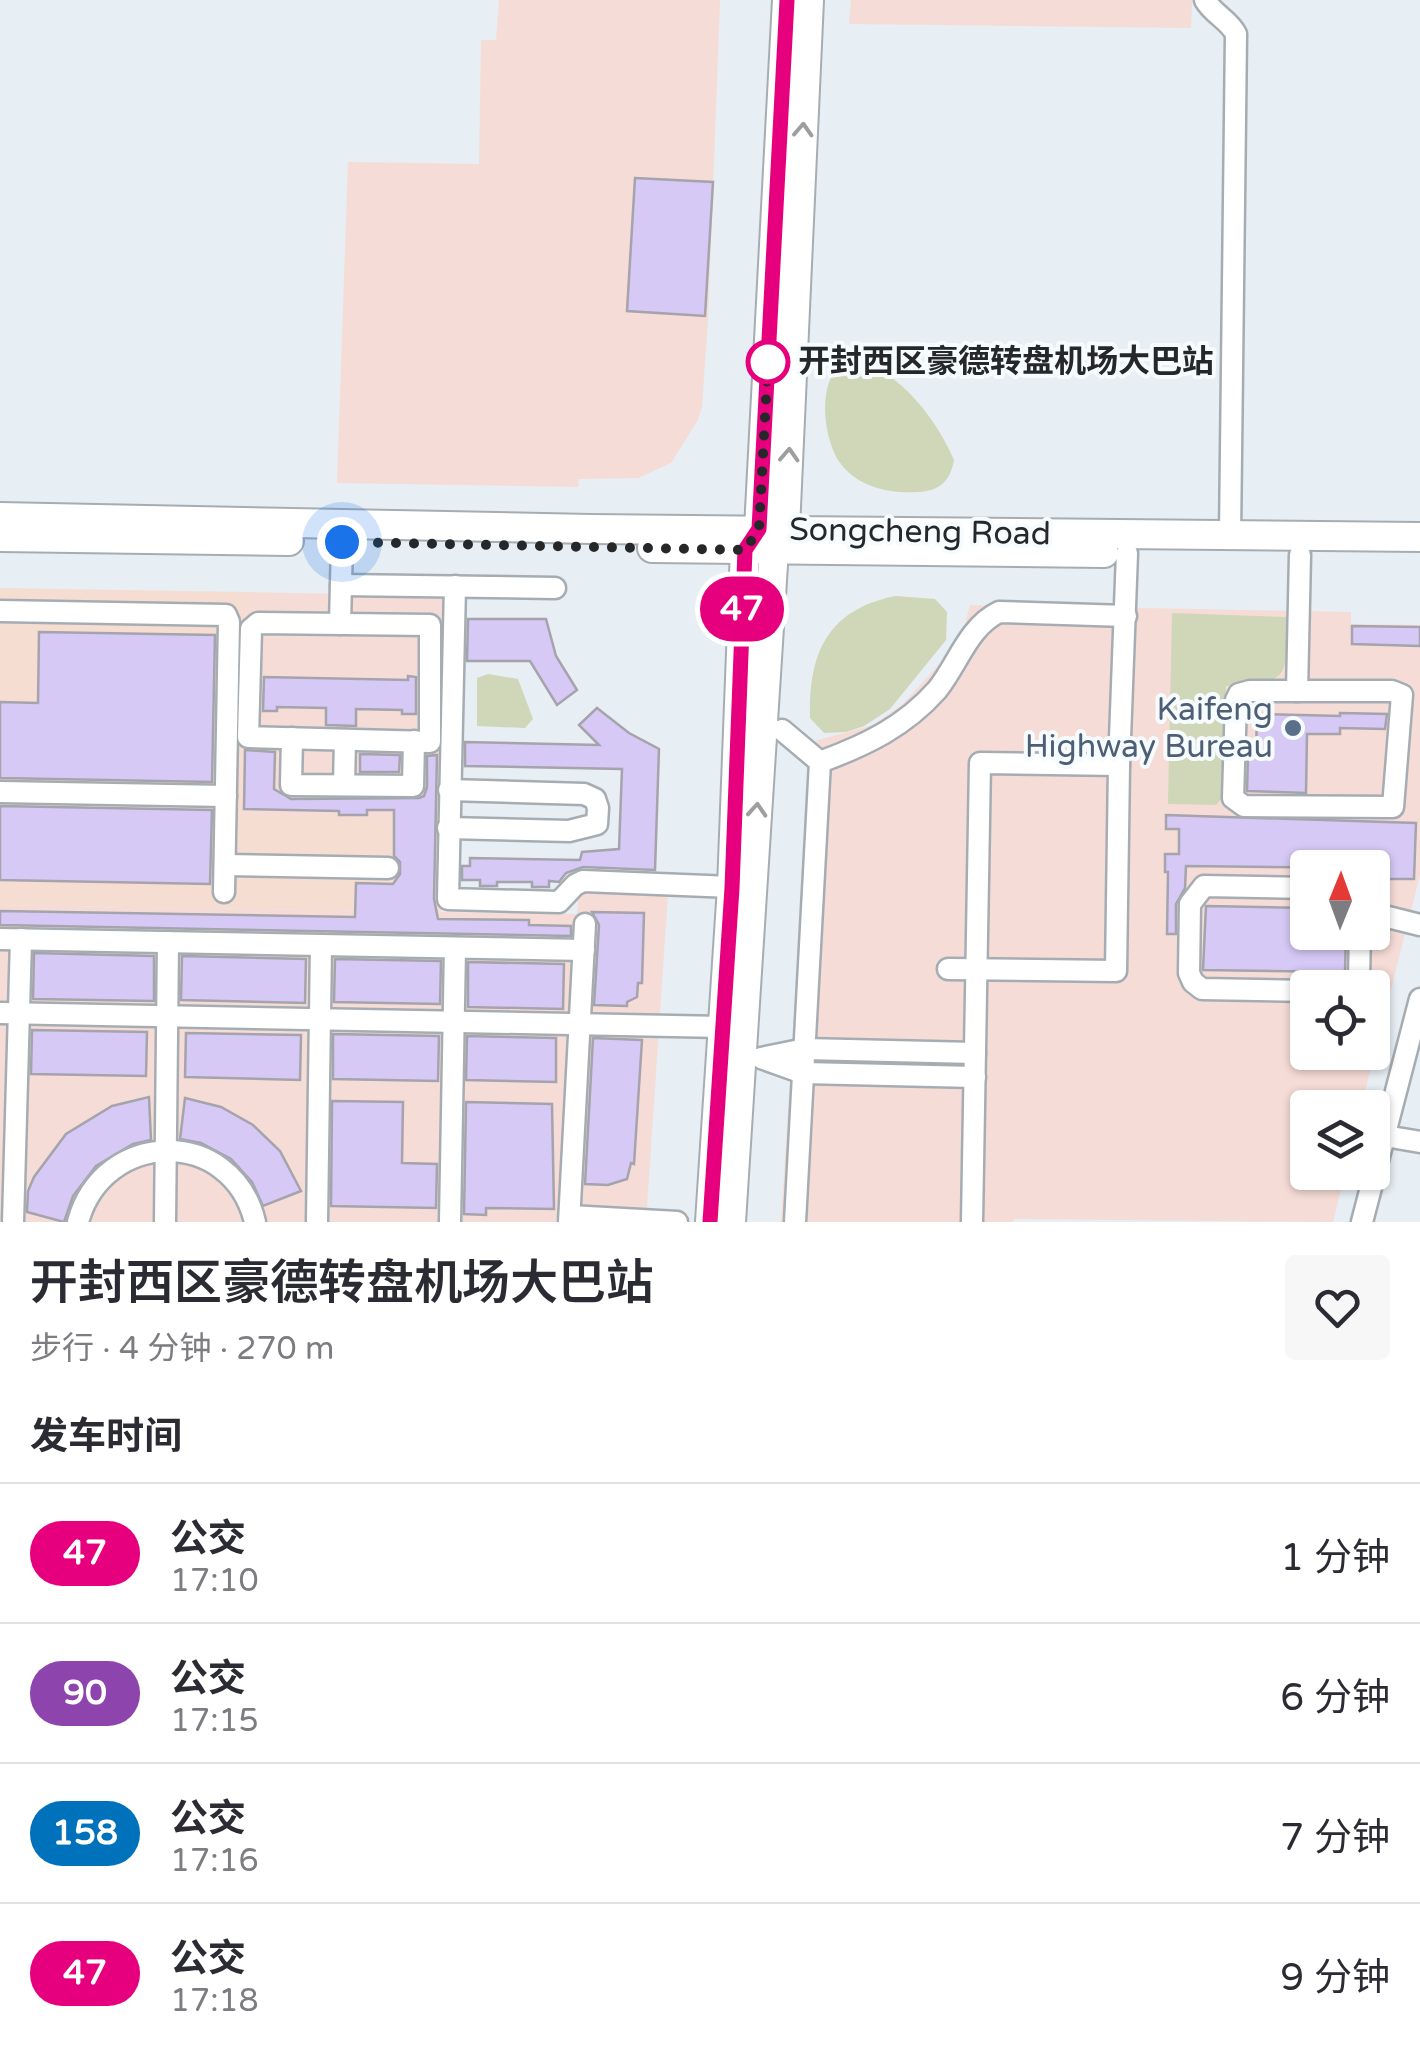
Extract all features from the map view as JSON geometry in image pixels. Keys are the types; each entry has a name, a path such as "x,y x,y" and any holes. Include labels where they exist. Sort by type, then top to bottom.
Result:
{"main road":[{"path":"731,1222 751,1057 787,0"},
{"path":"710,1222 732,888 766,539 809,0"},
{"name":"Songcheng Road","path":"0,517 1127,553 1420,557"},
{"name":"Songcheng Road","path":"0,537 342,542 1420,538"}],"street":[{"path":"1204,0 1232,24 1236,34 1230,536"},
{"path":"340,624 342,542"},
{"path":"948,969 1116,971 1127,553"},
{"path":"1297,691 1300,555"},
{"path":"341,585 555,588"},
{"path":"456,586 448,899 559,902 583,881 732,888"},
{"path":"0,611 226,615 230,622 224,892"},
{"path":"820,762 889,732 916,713 940,686 976,628 998,612 1126,616"},
{"path":"258,623 430,626 430,742 292,738 248,737 251,630 258,623"},
{"path":"1297,691 1402,695 1394,807 1244,806 1233,798 1238,694 1297,691"},
{"path":"782,730 820,762"},
{"path":"292,738 291,784 413,786 414,742"},
{"path":"344,785 345,740"},
{"path":"795,1222 820,762"},
{"path":"972,1222 980,763 1119,765"},
{"path":"448,828 585,830 597,824 598,808 595,799 584,794 449,790"},
{"path":"0,792 226,796"},
{"path":"225,865 388,868"},
{"path":"1290,888 1204,886 1190,904 1189,973 1202,989 1290,991"},
{"path":"1390,918 1420,925"},
{"path":"585,924 570,1219 677,1222"},
{"path":"0,1221 14,1222 10,939 584,950"},
{"path":"165,1222 168,942"},
{"path":"318,1222 321,945"},
{"path":"450,1222 455,948"},
{"path":"1390,1116 1420,999"},
{"path":"9,1013 724,1027"},
{"path":"751,1057 804,1049 975,1052"},
{"path":"751,1057 803,1073 975,1077"},
{"path":"1390,1137 1420,1142"},
{"path":"78,1222 86,1198 114,1167 139,1155 166,1150 194,1155 219,1168 240,1188 255,1222"},
{"path":"1362,1222 1371,1190"}],"shaded area":[{"path":"499,0 720,0 708,320 698,420 671,463 638,478 579,479 578,487 337,483 348,162 479,164 481,40 496,40"},
{"path":"851,0 1192,0 1191,28 849,24"},
{"path":"0,588 246,592 243,815 443,819 441,912 0,905"},
{"path":"246,592 447,596 443,819 243,816"},
{"path":"970,605 1351,612 1351,624 1420,625 1420,875 1390,993 1390,970 1290,970 1290,1070 1370,1070 1365,1090 1290,1090 1290,1190 1341,1190 1333,1222 781,1222 811,742 873,725 904,703 942,661 964,628"},
{"path":"579,892 668,893 646,1222 0,1222 0,905 577,914"}],"green space":[{"path":"856,360 902,386 938,429 954,460 950,474 938,487 918,492 886,490 856,478 841,464 826,422 827,388 842,365"},
{"path":"896,596 935,599 947,612 946,640 890,709 864,726 824,733 810,718 818,654 838,623 854,611"},
{"path":"1172,613 1287,617 1285,665 1281,673 1263,682 1226,686 1222,798 1216,805 1168,804"},
{"path":"488,674 518,679 533,719 525,728 477,726 477,678"}],"building":[{"path":"635,178 713,182 705,316 627,311"},
{"path":"468,619 546,619 556,656 577,690 557,705 530,661 467,661"},
{"path":"1352,626 1420,627 1420,646 1352,644"},
{"path":"39,632 215,635 212,782 0,778 0,702 38,703"},
{"path":"408,676 416,677 416,714 356,709 356,726 326,725 326,708 277,707 277,711 263,711 264,677 408,680"},
{"path":"597,708 629,733 659,749 655,870 583,867 566,873 559,882 549,881 549,887 532,887 532,882 480,886 480,880 462,880 462,866 470,866 470,858 580,860 582,852 619,849 622,769 465,766 465,742 599,745 579,725"},
{"path":"1257,714 1387,714 1385,729 1340,728 1340,734 1307,734 1306,793 1247,791 1248,753 1256,753"},
{"path":"245,750 275,752 274,789 291,799 419,798 427,787 427,756 437,755 434,899 438,919 529,920 529,925 571,926 571,936 0,925 0,911 355,917 356,883 393,884 400,874 400,862 394,856 394,810 339,815 339,811 244,809"},
{"path":"360,754 400,755 399,772 360,772"},
{"path":"0,806 212,810 210,884 0,880"},
{"path":"1166,815 1416,823 1414,879 1390,879 1390,850 1290,850 1290,867 1186,866 1185,888 1176,904 1176,934 1167,934 1165,854 1179,854 1179,829 1166,829"},
{"path":"1206,906 1290,908 1290,950 1346,950 1345,970 1203,970"},
{"path":"592,912 644,913 642,983 638,983 637,997 627,1006 594,1005 599,925"},
{"path":"34,953 154,956 154,1001 33,999"},
{"path":"182,956 306,959 305,1003 181,1000"},
{"path":"335,959 441,961 440,1004 334,1002"},
{"path":"468,962 564,964 563,1009 468,1007"},
{"path":"32,1030 147,1032 146,1076 31,1074"},
{"path":"186,1033 301,1035 300,1080 185,1077"},
{"path":"333,1034 439,1036 438,1081 333,1079"},
{"path":"467,1036 556,1038 556,1082 466,1080"},
{"path":"593,1038 642,1040 634,1164 631,1163 627,1179 608,1185 585,1184"},
{"path":"149,1097 151,1140 133,1144 96,1166 73,1196 64,1222 27,1212 28,1191 34,1177 66,1134 112,1106"},
{"path":"185,1098 221,1107 253,1125 280,1151 301,1191 263,1206 252,1182 231,1159 201,1143 180,1139"},
{"path":"332,1101 403,1102 402,1163 437,1164 436,1208 331,1206"},
{"path":"466,1102 552,1104 554,1209 486,1208 486,1215 464,1214"}],"bus line":[{"name":"47","path":"710,1222 732,888 745,550 759,529 787,0"}],"place":[{"name":"开封西区豪德转盘机场大巴站","path":"768,362"},
{"name":"Kaifeng Highway Bureau","path":"1293,728"}],"route":[{"path":"342,542 745,550 759,529 768,362"}]}
